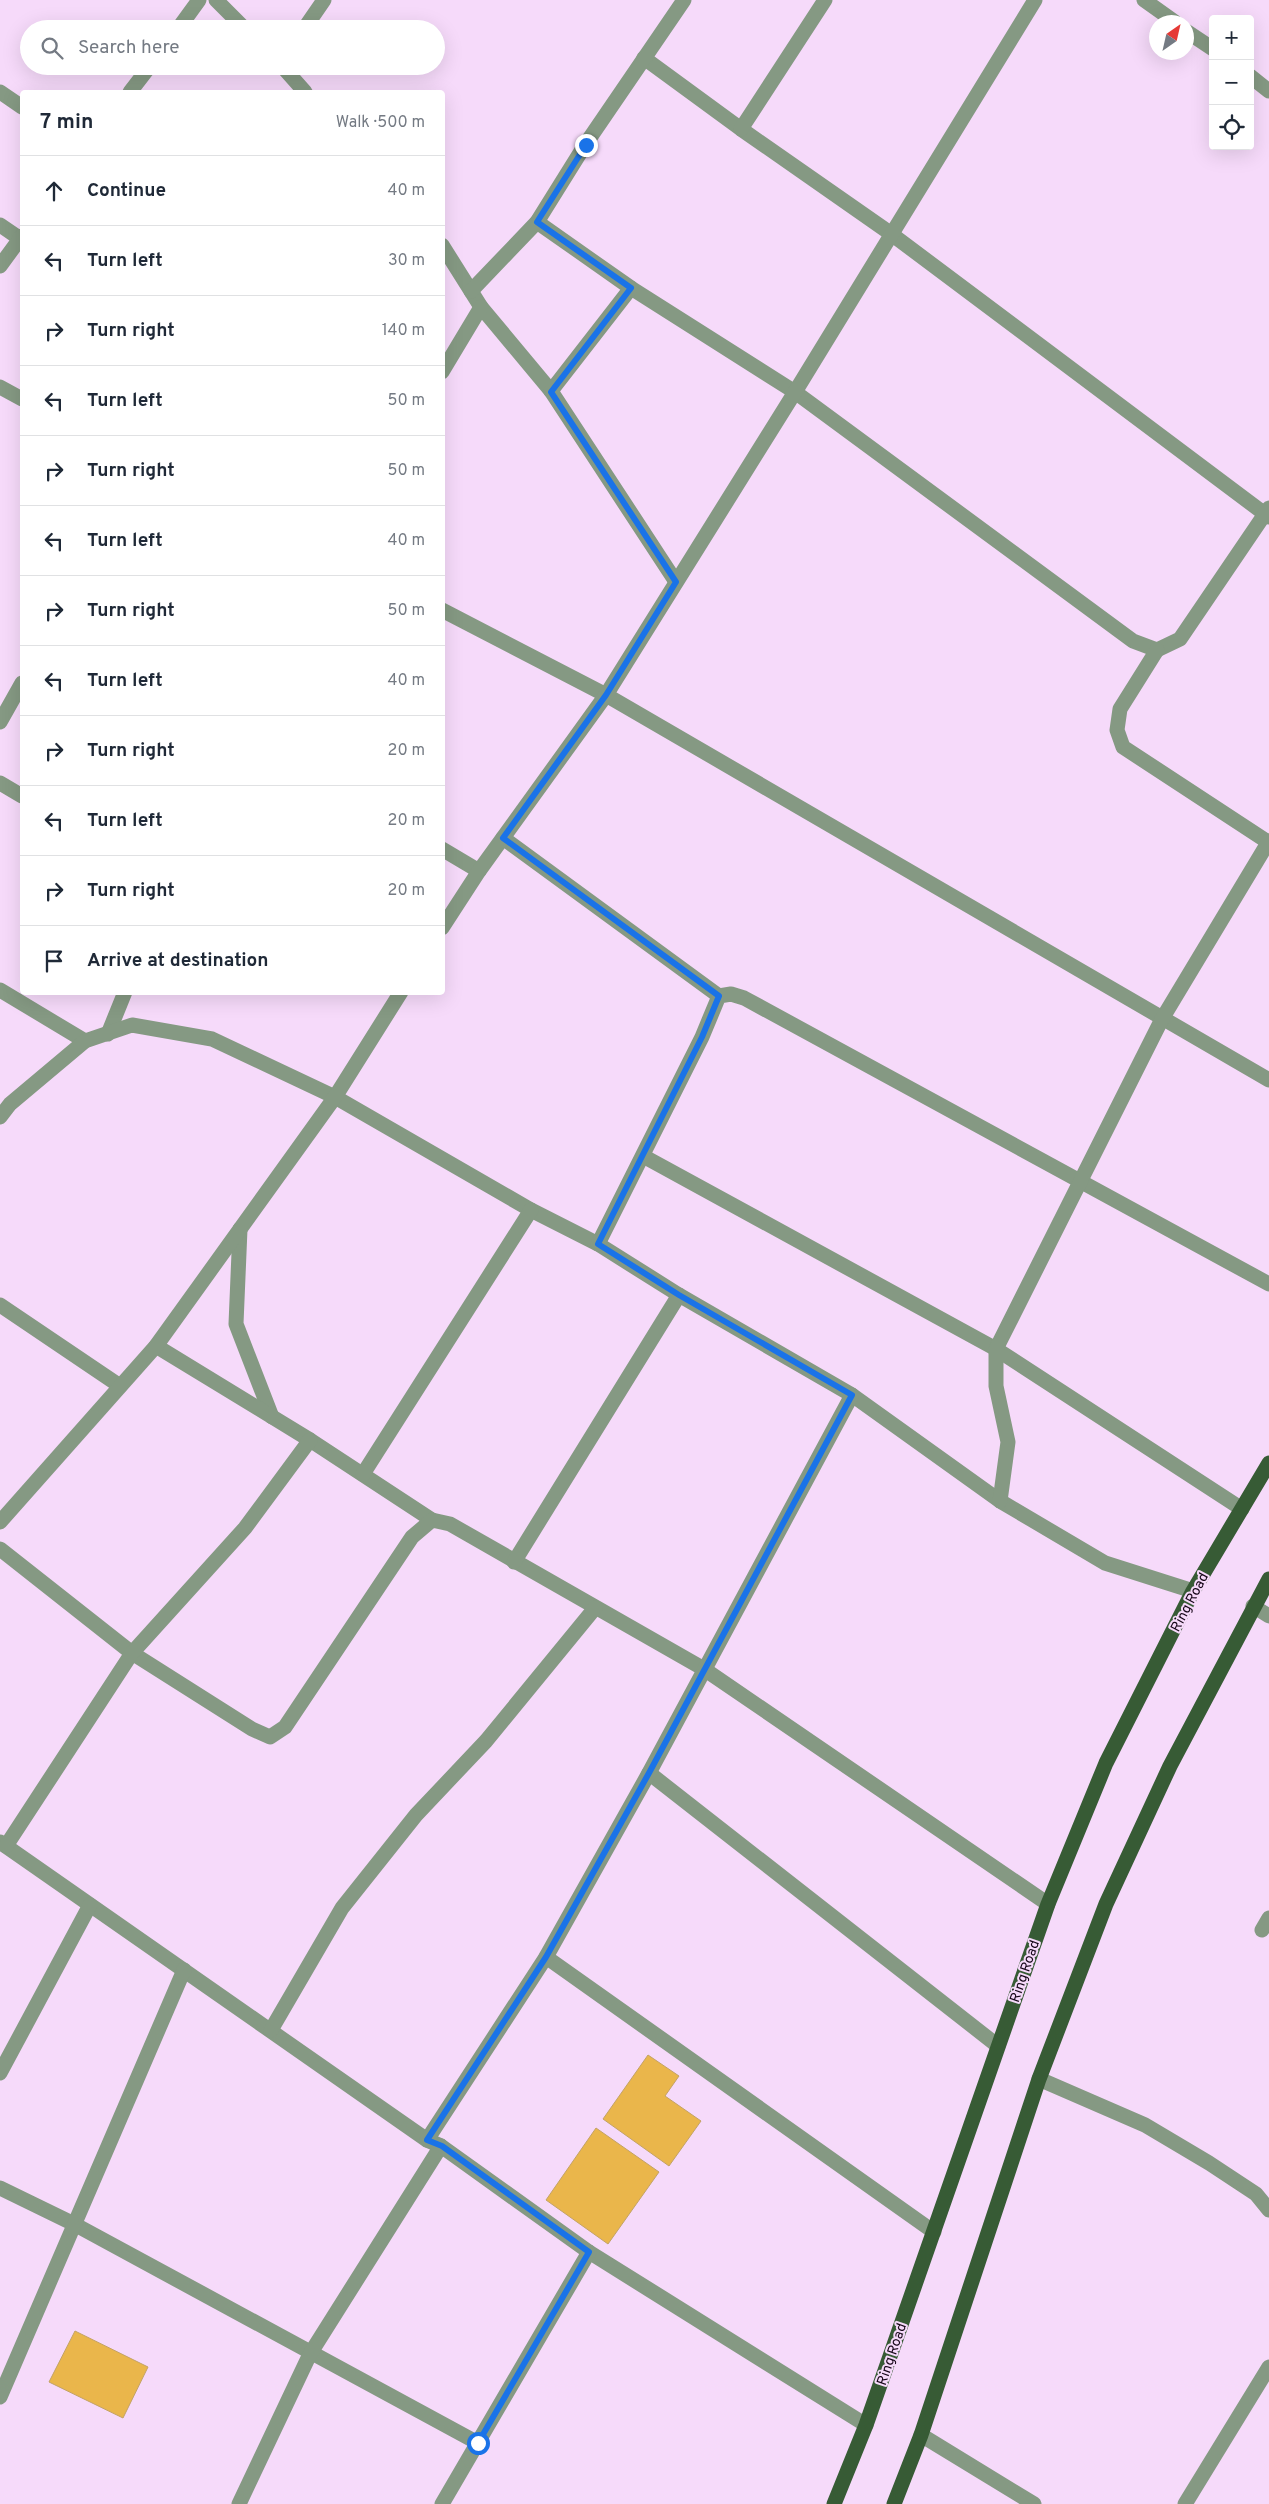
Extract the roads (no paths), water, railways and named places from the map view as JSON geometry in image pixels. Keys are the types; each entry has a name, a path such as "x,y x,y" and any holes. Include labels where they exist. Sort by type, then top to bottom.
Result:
{"main road":[{"name":"Ring Road","path":"834,2504 866,2425 1048,1904 1106,1763 1193,1591 1269,1463"},
{"path":"894,2504 921,2436 1039,2079 1106,1904 1170,1766 1253,1606 1269,1579"}],"street":[{"path":"185,20 199,0"},
{"path":"216,0 236,20"},
{"path":"310,20 324,0"},
{"path":"741,129 825,0"},
{"path":"445,923 479,871 606,695 795,392 1035,0"},
{"path":"1144,0 1165,15"},
{"path":"471,291 537,222 680,2"},
{"path":"1194,36 1209,46"},
{"path":"644,58 890,234 1267,513 1180,639 1157,650 1120,709 1117,730 1123,746 1268,842 1162,1019 996,1349 996,1386 1008,1442 1000,1502"},
{"path":"132,90 143,75"},
{"path":"290,75 303,90"},
{"path":"1254,79 1269,91"},
{"path":"0,92 20,106"},
{"path":"537,222 631,288 795,392 1133,642 1157,650"},
{"path":"0,225 20,237"},
{"path":"0,266 20,241"},
{"path":"445,249 481,307 551,392 676,582"},
{"path":"551,392 631,288"},
{"path":"445,367 481,307"},
{"path":"0,387 20,398"},
{"path":"445,612 606,695 1269,1080"},
{"path":"0,722 20,687"},
{"path":"0,782 20,795"},
{"path":"503,838 719,996 731,994 744,998 1269,1284"},
{"path":"445,850 479,871"},
{"path":"0,990 85,1041"},
{"path":"108,1034 124,995"},
{"path":"0,1522 156,1346 335,1096 399,995"},
{"path":"598,1244 702,1037 719,996"},
{"path":"0,1117 10,1104 85,1041 132,1025 212,1039 335,1096 531,1210 598,1244 679,1295 852,1395 1000,1502 1104,1563 1193,1591"},
{"path":"643,1156 996,1349 1242,1509"},
{"path":"362,1474 531,1210"},
{"path":"240,1229 236,1324 272,1416"},
{"path":"514,1562 679,1295"},
{"path":"0,1305 120,1386"},
{"path":"156,1346 272,1416 432,1520 450,1524 704,1669 1048,1904"},
{"path":"427,2140 546,1957 649,1773 852,1395"},
{"path":"310,1440 245,1528 132,1653 3,1844 427,2140 442,2146 589,2252 866,2425"},
{"path":"0,1549 132,1653 252,1729 270,1737 286,1727 412,1538 432,1520"},
{"path":"1253,1606 1269,1616"},
{"path":"271,2030 342,1908 416,1815 486,1741 595,1608"},
{"path":"649,1773 998,2046"},
{"path":"0,2073 90,1905"},
{"path":"546,1957 934,2232"},
{"path":"0,2397 184,1970"},
{"path":"1039,2079 1145,2125 1209,2163 1256,2194 1269,2210"},
{"path":"239,2504 310,2354 442,2146"},
{"path":"0,2188 74,2224 310,2354 478,2443"},
{"path":"442,2504 589,2252"},
{"path":"1185,2504 1269,2367"},
{"path":"921,2436 1034,2504"}]}
